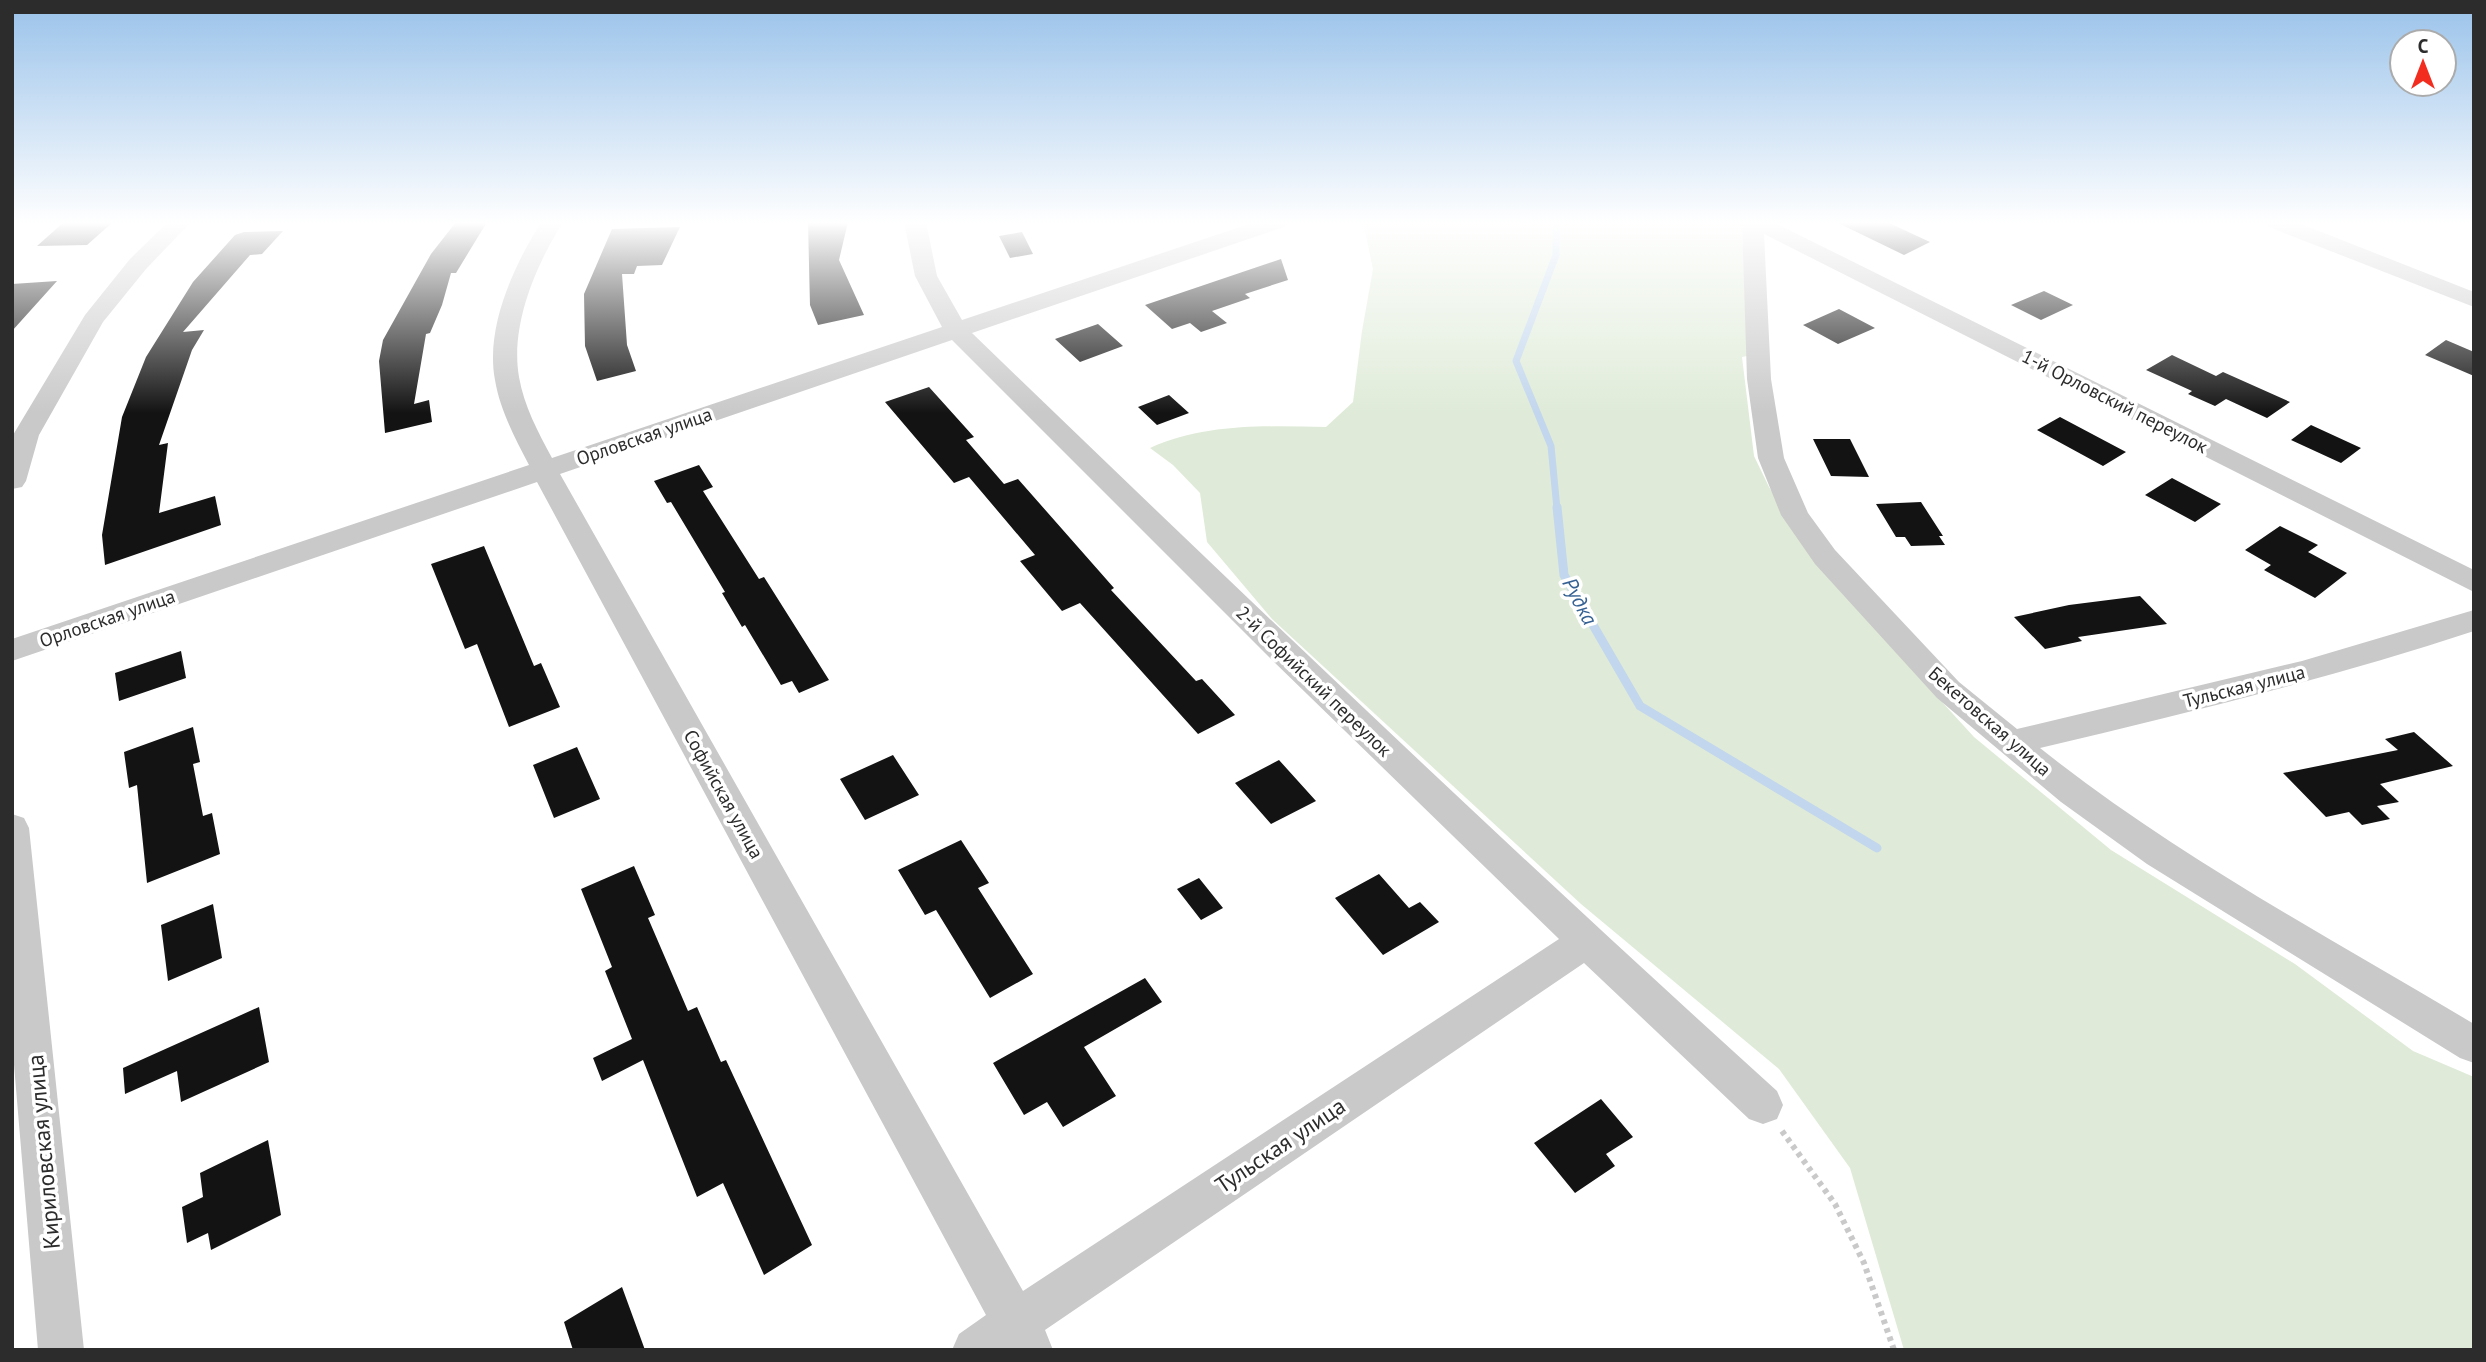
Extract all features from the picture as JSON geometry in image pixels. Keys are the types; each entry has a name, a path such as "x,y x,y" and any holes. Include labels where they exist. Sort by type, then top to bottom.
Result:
{"street":[{"path":"12,481 26,435 93,320 121,286"},
{"name":"Софийская улица","path":"521,286 509,328 505,365 518,416 544,470 1022,1336"},
{"name":"2-й Софийский переулок","path":"931,286 956,331 1282,650 1586,941 1763,1105"},
{"name":"Орловская улица","path":"12,650 1089,286"},
{"name":"Бекетовская улица","path":"1756,286 1759,379 1771,458 1795,515 1841,575 1948,690 2073,793 2160,854 2380,991 2474,1045"},
{"name":"1-й Орловский переулок","path":"1883,286 2474,582"},
{"path":"2438,286 2474,300"},
{"name":"Тульская улица","path":"2011,742 2247,686 2397,646 2474,620"},
{"name":"Кириловская улица","path":"12,828 61,1350"},
{"name":"Тульская улица","path":"975,1350 1022,1336 1586,941"}],"path":[{"path":"1763,1105 1835,1204 1864,1263 1894,1350"}],"green space":[{"path":"1370,286 1744,286 1747,356 1742,357 1754,456 1769,487 1826,575 1974,737 2111,850 2295,964 2413,1051 2474,1077 2474,1350 1904,1350 1850,1168 1779,1069 1581,904 1272,619 1207,542 1200,493 1173,465 1150,448 1192,434 1214,430 1326,427 1353,402"}],"building":[{"path":"12,286 53,286 12,331"},
{"path":"191,286 223,286 183,332 204,330 192,350 159,445 168,443 159,513 215,496 221,525 105,565 102,535 122,417 146,357"},
{"path":"413,286 447,286 430,333 426,334 414,404 429,400 432,422 385,433 379,361 383,340"},
{"path":"588,286 623,286 627,345 636,371 597,381 585,346 584,294"},
{"path":"810,286 851,286 864,315 818,325 810,305"},
{"path":"1202,286 1271,286 1245,294 1250,298 1212,311 1227,323 1201,332 1190,323 1172,329 1145,305"},
{"path":"2044,291 2073,305 2041,320 2011,305"},
{"path":"1839,309 1875,328 1838,344 1803,325"},
{"path":"1098,324 1123,346 1080,362 1055,339"},
{"path":"2446,340 2474,352 2474,376 2425,355"},
{"path":"2172,355 2216,376 2223,372 2290,402 2267,418 2226,399 2215,406 2188,394 2192,391 2146,370"},
{"path":"929,387 974,437 966,440 1004,484 1018,479 1114,588 1111,590 1196,681 1202,679 1235,715 1198,734 1080,603 1062,611 1020,561 1035,555 969,477 954,483 885,402"},
{"path":"1169,395 1189,413 1157,425 1138,407"},
{"path":"2060,417 2126,452 2103,466 2037,430"},
{"path":"2311,425 2361,448 2341,463 2291,440"},
{"path":"1813,439 1850,439 1869,477 1831,476"},
{"path":"699,465 713,487 703,491 759,579 764,577 829,680 799,693 792,681 781,685 745,625 742,627 722,593 725,592 671,502 667,503 654,481"},
{"path":"2172,478 2221,504 2195,522 2145,495"},
{"path":"1921,502 1943,536 1939,536 1945,545 1911,546 1905,537 1896,537 1876,504"},
{"path":"2280,526 2318,545 2308,552 2347,573 2315,598 2264,570 2271,565 2245,550"},
{"path":"484,546 534,666 541,663 560,707 509,727 477,644 465,649 431,564"},
{"path":"2140,596 2167,624 2078,637 2082,641 2045,649 2014,617 2069,605"},
{"path":"181,651 186,678 119,701 115,673"},
{"path":"193,727 200,762 193,764 203,816 212,813 220,854 147,883 137,785 129,788 124,752"},
{"path":"2414,732 2453,766 2380,784 2399,802 2377,806 2390,819 2362,825 2349,812 2326,817 2283,773 2398,750 2385,739"},
{"path":"577,747 600,799 554,818 533,765"},
{"path":"893,755 919,795 865,820 840,779"},
{"path":"1279,760 1316,801 1271,824 1235,783"},
{"path":"961,840 989,883 978,888 1033,974 990,998 936,910 925,915 898,870"},
{"path":"634,866 655,915 648,918 688,1011 697,1007 721,1062 726,1060 812,1245 764,1275 723,1183 697,1197 643,1060 602,1081 593,1058 632,1039 605,971 612,967 581,889"},
{"path":"1379,874 1409,908 1420,902 1439,922 1383,955 1335,898"},
{"path":"1199,878 1223,908 1201,920 1177,889"},
{"path":"213,904 222,958 168,981 161,925"},
{"path":"1145,978 1162,1002 1084,1047 1116,1096 1063,1127 1047,1102 1024,1115 993,1063"},
{"path":"259,1007 269,1062 181,1102 177,1071 125,1094 123,1068"},
{"path":"1601,1099 1633,1137 1606,1154 1615,1166 1575,1193 1534,1143"},
{"path":"268,1140 281,1215 211,1250 208,1233 187,1243 182,1207 203,1197 200,1173"},
{"path":"622,1287 645,1350 573,1350 564,1322"}],"waterway":[{"name":"Рудка","path":"1544,286 1516,361 1551,446 1557,509"},
{"name":"Рудка","path":"1557,507 1564,575 1640,706 1877,848"}]}
